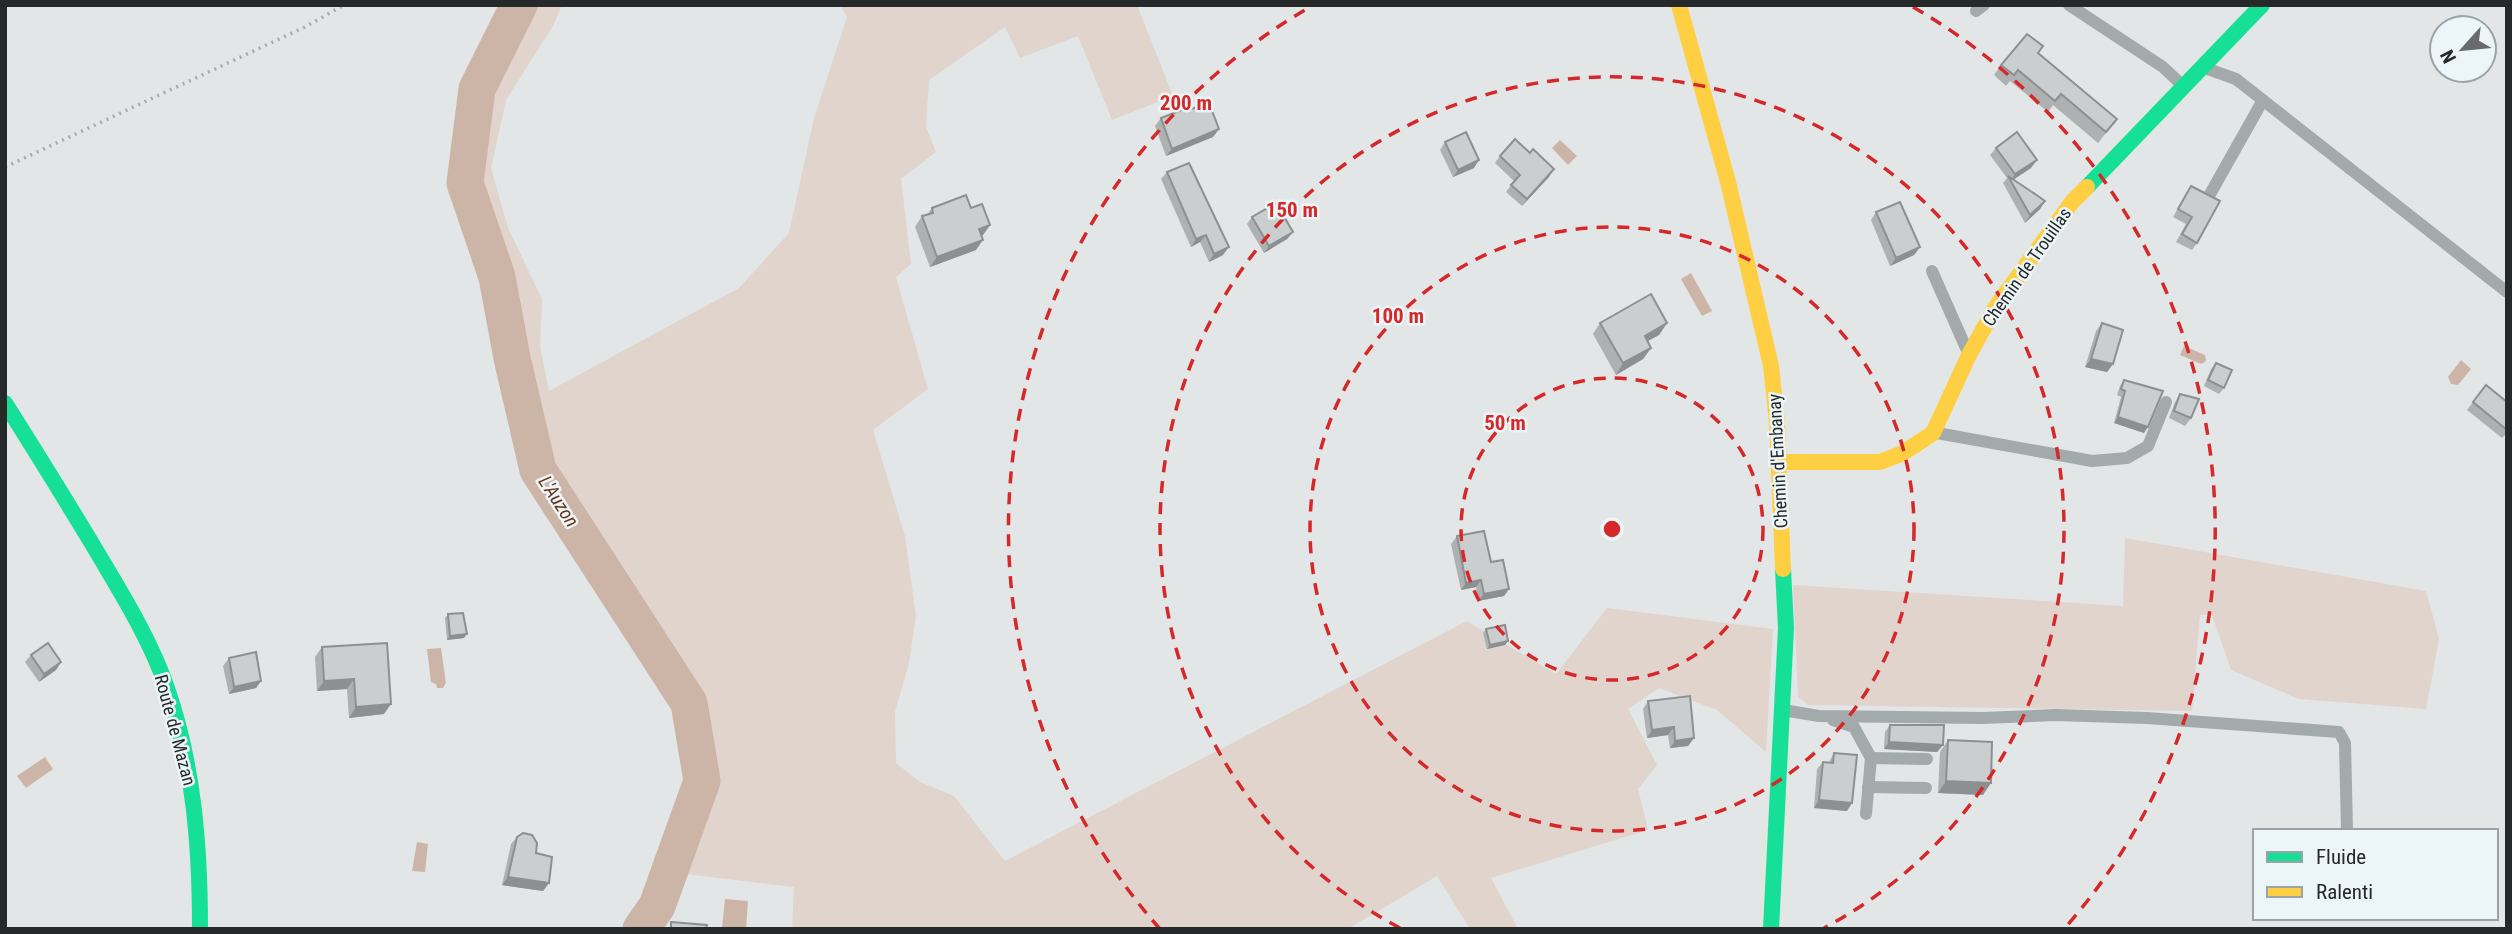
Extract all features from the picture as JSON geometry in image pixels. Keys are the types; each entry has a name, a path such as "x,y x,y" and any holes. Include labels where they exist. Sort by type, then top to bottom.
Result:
{"street":[{"name":"Chemin d'Embanay","path":"1679,5 1728,182 1771,366 1779,462 1786,628 1770,929"},
{"name":"Chemin de Trouillas","path":"1933,433 1969,355 1995,308 2072,202 2262,5"},
{"name":"Route de Mazan","path":"5,403 129,606 154,656 172,703 192,797 201,889 200,929"},
{"path":"1779,462 1880,463 1902,453 1933,433"}],"lane":[{"path":"2069,5 2163,67 2183,86"},
{"path":"2201,67 2236,79 2507,292"},
{"path":"2209,196 2263,100"},
{"path":"1932,271 1969,355"},
{"path":"1933,433 2092,461 2127,458 2148,446 2166,402"},
{"path":"1783,710 1819,716 1854,727 1871,758 1866,814"},
{"path":"1819,716 1982,718 2056,715 2147,718 2339,732 2345,743 2346,754 2347,829"},
{"path":"1871,758 1927,759"},
{"path":"1868,787 1926,789"}],"path":[{"path":"5,167 304,27 344,5"}],"shaded area":[{"path":"529,5 562,5 553,26 506,100 491,168 508,228 542,299 540,346 549,391 739,288 789,233 814,118 847,17 840,5 1137,5 1173,96 1112,120 1078,36 1020,58 1005,27 929,80 926,127 936,152 901,179 911,264 896,277 928,389 873,430 905,536 916,616 909,663 895,712 896,763 920,782 954,796 1005,861 1467,621 1556,674 1607,608 1773,629 1766,752 1717,710 1659,688 1628,709 1657,765 1638,789 1648,830 1491,878 1518,929 1470,929 1437,876 1348,929 792,929 794,887 685,874 714,779 697,700 544,463 505,277 475,180 486,93"},
{"path":"1560,140 1577,156 1568,165 1552,148"},
{"path":"1691,273 1712,311 1702,316 1681,279"},
{"path":"2184,346 2205,355 2206,361 2201,364 2180,355"},
{"path":"2461,360 2471,369 2458,385 2451,384 2448,377"},
{"path":"2125,538 2426,591 2439,639 2426,709 2299,699 2231,670 2212,615 2200,615 2192,711 1808,705 1798,697 1793,585 2123,606"},
{"path":"441,648 446,683 443,688 437,688 436,684 431,682 427,649"},
{"path":"45,757 53,769 26,788 17,776"},
{"path":"417,842 428,844 425,872 412,871"},
{"path":"725,899 748,901 746,929 722,929"}],"building":[{"path":"2027,34 2043,46 2038,53 2117,119 2106,132 2061,94 2055,101 2018,70 2014,75 2001,65"},
{"path":"1209,103 1219,129 1172,149 1161,118"},
{"path":"1466,132 1479,160 1458,170 1445,142"},
{"path":"2017,132 2037,160 2015,174 1996,148"},
{"path":"1515,139 1530,153 1533,149 1554,169 1527,199 1511,185 1520,175 1500,156"},
{"path":"1189,163 1229,247 1214,254 1206,235 1196,239 1167,172"},
{"path":"2008,176 2045,201 2030,215"},
{"path":"2191,186 2220,201 2197,243 2182,234 2192,217 2178,209"},
{"path":"966,195 971,208 982,204 990,225 979,229 983,240 937,257 922,216 933,213 932,208"},
{"path":"1900,202 1920,247 1896,258 1876,212"},
{"path":"1276,203 1293,232 1269,246 1252,217"},
{"path":"1651,294 1667,323 1645,336 1651,348 1623,363 1600,323"},
{"path":"2102,323 2123,330 2113,364 2091,359"},
{"path":"2216,363 2232,370 2224,388 2208,380"},
{"path":"2124,380 2163,391 2148,427 2118,417 2125,391 2121,389"},
{"path":"2486,385 2507,402 2507,430 2473,402"},
{"path":"2180,394 2199,399 2191,418 2174,411"},
{"path":"1484,531 1491,562 1503,560 1509,589 1484,594 1481,580 1466,583 1457,536"},
{"path":"463,613 467,634 450,636 448,614"},
{"path":"1505,625 1508,641 1490,645 1486,629"},
{"path":"48,643 61,662 44,674 31,655"},
{"path":"387,643 391,704 356,707 354,679 324,681 322,647"},
{"path":"256,652 261,681 234,687 229,658"},
{"path":"1690,696 1694,738 1675,741 1674,727 1652,730 1648,701"},
{"path":"1890,725 1944,725 1943,745 1889,742"},
{"path":"1948,740 1992,742 1991,783 1946,781"},
{"path":"1834,753 1857,755 1852,803 1819,800 1823,762 1833,763"},
{"path":"523,833 532,835 537,843 536,853 552,857 549,883 508,877 517,837"},
{"path":"671,922 707,925 706,929 671,929"}],"waterway":[{"name":"L'Auzon","path":"519,5 477,89 465,183 497,277 512,358 538,470 689,703 702,781 657,906 641,929"}],"traffic: fast":[{"path":"2087,187 2262,5"},
{"path":"5,403 126,601 153,652 167,688 184,747 194,807 200,929"},
{"path":"1771,929 1786,628 1783,569"}],"traffic: slow":[{"path":"1679,5 1728,182 1771,366 1777,422 1783,569"},
{"path":"1779,462 1880,462 1903,453 1933,433 1969,355 1995,308 2072,202 2087,187"}]}
